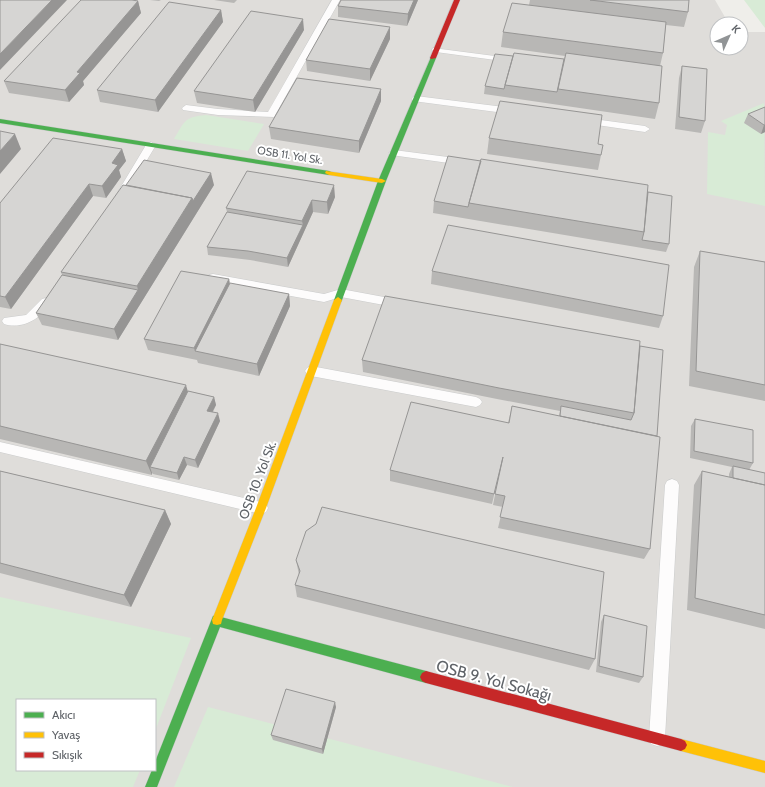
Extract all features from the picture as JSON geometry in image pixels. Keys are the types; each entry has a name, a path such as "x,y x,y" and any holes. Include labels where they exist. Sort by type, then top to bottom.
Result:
{"street":[{"path":"382,182 457,0"},
{"name":"OSB 11. Yol Sk.","path":"0,121 382,182"},
{"name":"OSB 10. Yol Sk.","path":"151,787 261,508 382,182"},
{"name":"OSB 9. Yol Sokağı","path":"216,621 765,767"}],"lane":[{"path":"186,108 218,112 271,115 336,0"},
{"path":"436,50 515,61"},
{"path":"416,99 519,112"},
{"path":"574,119 645,129"},
{"path":"114,206 151,145"},
{"path":"394,153 473,163"},
{"path":"201,276 324,298 341,294 407,305"},
{"path":"8,321 23,321 38,313 51,296"},
{"path":"311,371 476,402"},
{"path":"0,447 261,508"},
{"path":"657,738 672,485"}],"shaded area":[{"path":"0,0 715,0 724,16 709,16 709,56 749,56 749,32 765,32 765,787 0,787"}],"green space":[{"path":"744,0 765,0 765,28"},
{"path":"764,103 765,206 707,194 708,132 725,135 727,125 721,121"},
{"path":"206,115 264,124 248,151 174,139 186,121 193,117"},
{"path":"0,597 191,638 156,728 156,699 16,699 16,771 140,771 133,787 0,787"},
{"path":"208,707 513,787 174,787"}],"building":[{"path":"0,0 52,0 0,54"},
{"path":"81,0 138,1 77,72 80,73 65,90 4,81"},
{"path":"341,0 414,0 408,14 338,6"},
{"path":"590,0 689,0 688,12"},
{"path":"169,2 221,10 155,100 97,90"},
{"path":"512,3 666,22 663,53 503,32"},
{"path":"251,11 303,19 253,100 194,91"},
{"path":"329,19 390,27 370,69 306,60"},
{"path":"514,53 564,59 557,92 505,85"},
{"path":"566,53 662,66 659,103 558,89"},
{"path":"495,54 513,56 504,89 485,86"},
{"path":"682,66 707,69 705,121 679,117"},
{"path":"297,78 381,89 359,141 269,127"},
{"path":"500,101 602,115 598,144 603,145 601,155 489,138"},
{"path":"765,107 765,125 748,114"},
{"path":"0,131 15,134 0,151"},
{"path":"53,138 122,149 112,163 118,165 102,186 89,184 5,297 0,296 0,203"},
{"path":"448,156 481,161 468,207 434,201"},
{"path":"481,159 648,185 644,232 469,203"},
{"path":"144,160 211,173 193,201 192,198 126,185"},
{"path":"247,171 334,185 327,202 312,200 302,221 226,208"},
{"path":"123,185 192,198 137,286 61,272"},
{"path":"648,192 672,196 669,244 642,240"},
{"path":"227,212 303,225 287,258 248,251 207,247"},
{"path":"448,225 669,265 663,316 432,271"},
{"path":"700,251 765,262 765,385 696,371"},
{"path":"181,271 229,279 194,348 144,339"},
{"path":"62,275 138,290 114,329 36,313"},
{"path":"230,283 289,294 257,364 195,351"},
{"path":"385,296 640,341 634,413 499,388 362,360"},
{"path":"0,344 186,385 146,461 0,426"},
{"path":"640,346 663,350 657,436 560,416 561,406 631,420 634,413"},
{"path":"188,391 214,397 207,411 218,413 195,460 184,457 177,473 150,467"},
{"path":"411,402 509,423 512,406 660,437 650,549 500,517 505,496 495,494 503,457 494,494 390,470"},
{"path":"695,419 753,430 753,463 694,451"},
{"path":"733,466 765,473 765,485 733,478"},
{"path":"0,471 165,510 124,595 0,563"},
{"path":"702,471 765,485 765,615 695,598"},
{"path":"322,507 604,572 595,659 295,585 300,571 296,560 306,531 316,524"},
{"path":"604,615 647,626 643,677 599,666"},
{"path":"286,689 335,702 322,749 271,735"}],"traffic: fast":[{"path":"338,300 382,181 433,58"},
{"path":"0,121 329,173"},
{"path":"151,787 217,620"},
{"path":"216,621 426,677"}],"traffic: slow":[{"path":"329,173 382,181"},
{"path":"217,620 261,508 338,300"},
{"path":"681,745 765,767"}],"traffic: jam":[{"path":"433,58 457,0"},
{"path":"426,677 681,745"}]}
